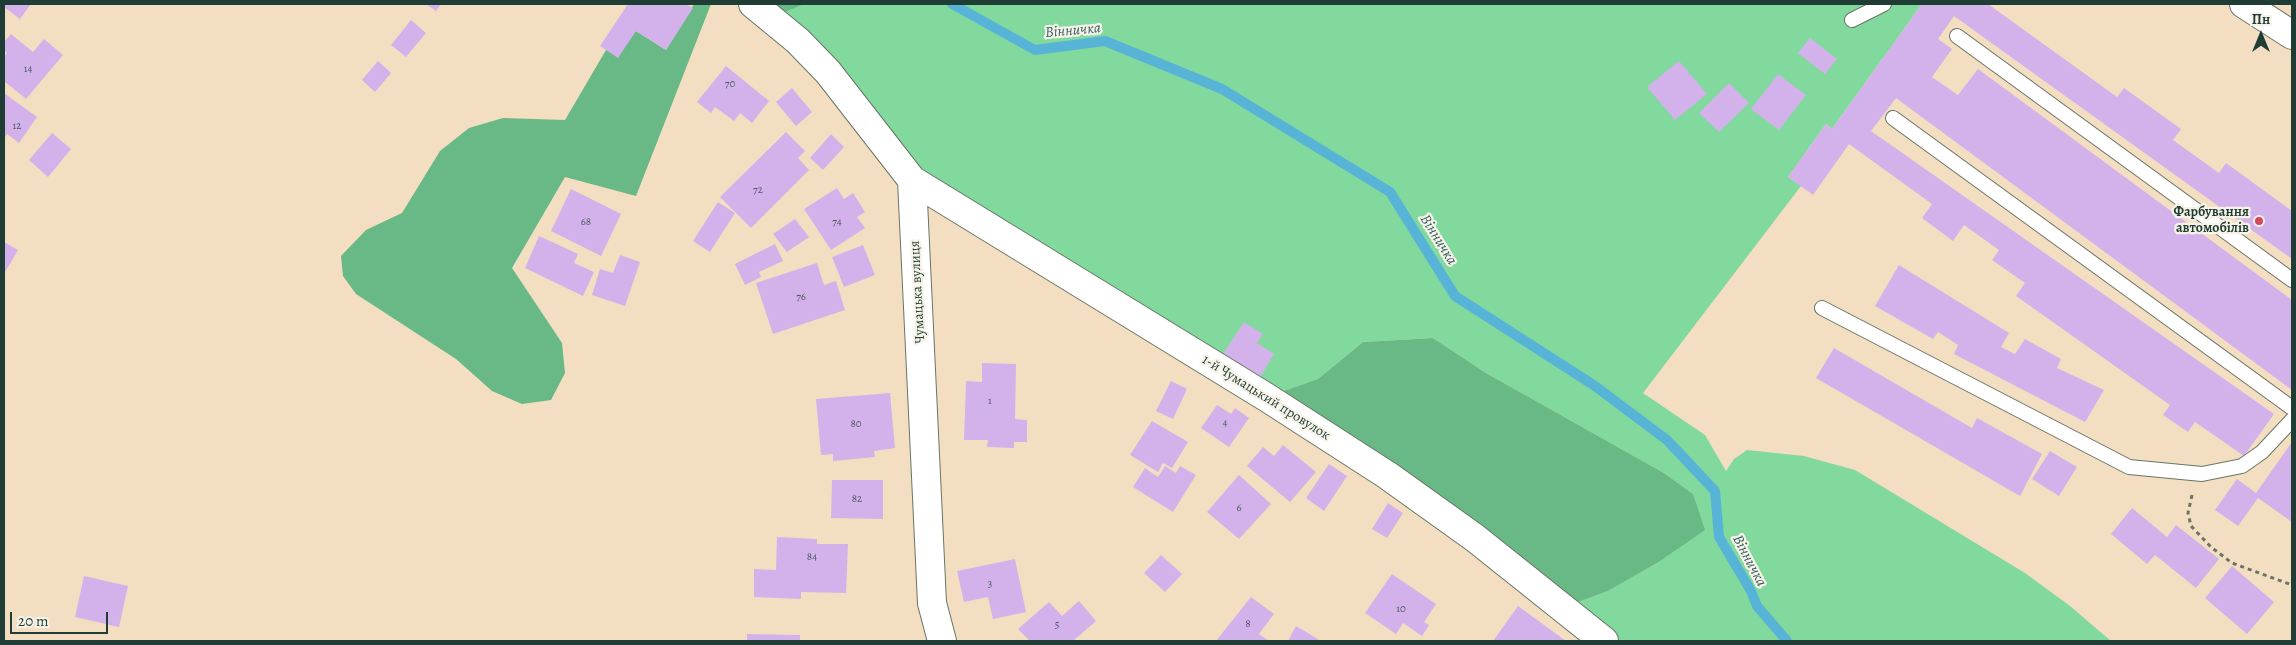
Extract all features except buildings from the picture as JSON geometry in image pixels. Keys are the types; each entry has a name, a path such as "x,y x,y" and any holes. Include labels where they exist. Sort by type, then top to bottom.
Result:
{"street":[{"path":"753,4 798,41 828,72 912,180"},
{"path":"2244,4 2292,36"},
{"name":"Чумацька вулиця","path":"912,180 932,603 942,641"},
{"name":"1-й Чумацький провулок","path":"912,180 1266,397 1387,476 1475,538 1604,641"}],"lane":[{"path":"1852,20 1884,4"},
{"path":"1957,36 2292,280"},
{"path":"1893,118 2292,408"},
{"path":"1822,308 2129,467 2202,474 2242,466 2262,452 2292,420"}],"path":[{"path":"2202,474 2193,491 2188,513 2190,526 2211,548 2232,563 2292,585"}],"green space":[{"path":"694,4 711,4 636,196 565,177 512,268 562,343 565,373 551,400 522,404 492,391 456,359 356,294 343,276 341,256 366,230 402,213 440,151 469,128 503,118 565,120 606,50 636,31 666,50"},
{"path":"753,4 804,4 770,18"},
{"path":"772,4 1922,4 1832,129 1826,124 1788,177 1801,186 1643,393 1705,435 1726,471 1734,459 1747,450 1804,456 1855,470 2025,573 2070,606 2111,641 1604,641 1562,608 1608,591 1657,563 1693,494 1664,473 1486,373 1433,338 1363,342 1318,379 1266,397 912,180"},
{"path":"1433,338 1486,373 1664,473 1693,494 1705,530 1657,563 1608,591 1562,608 1266,397 1318,379 1363,342"}],"waterway":[{"name":"Вінничка","path":"952,4 1035,50 1105,41 1222,89 1390,192 1455,296 1595,386 1667,440 1715,491 1719,537 1751,591 1757,606 1787,641"}],"place":[{"name":"Фарбування автомобілів","path":"2259,221"}]}
